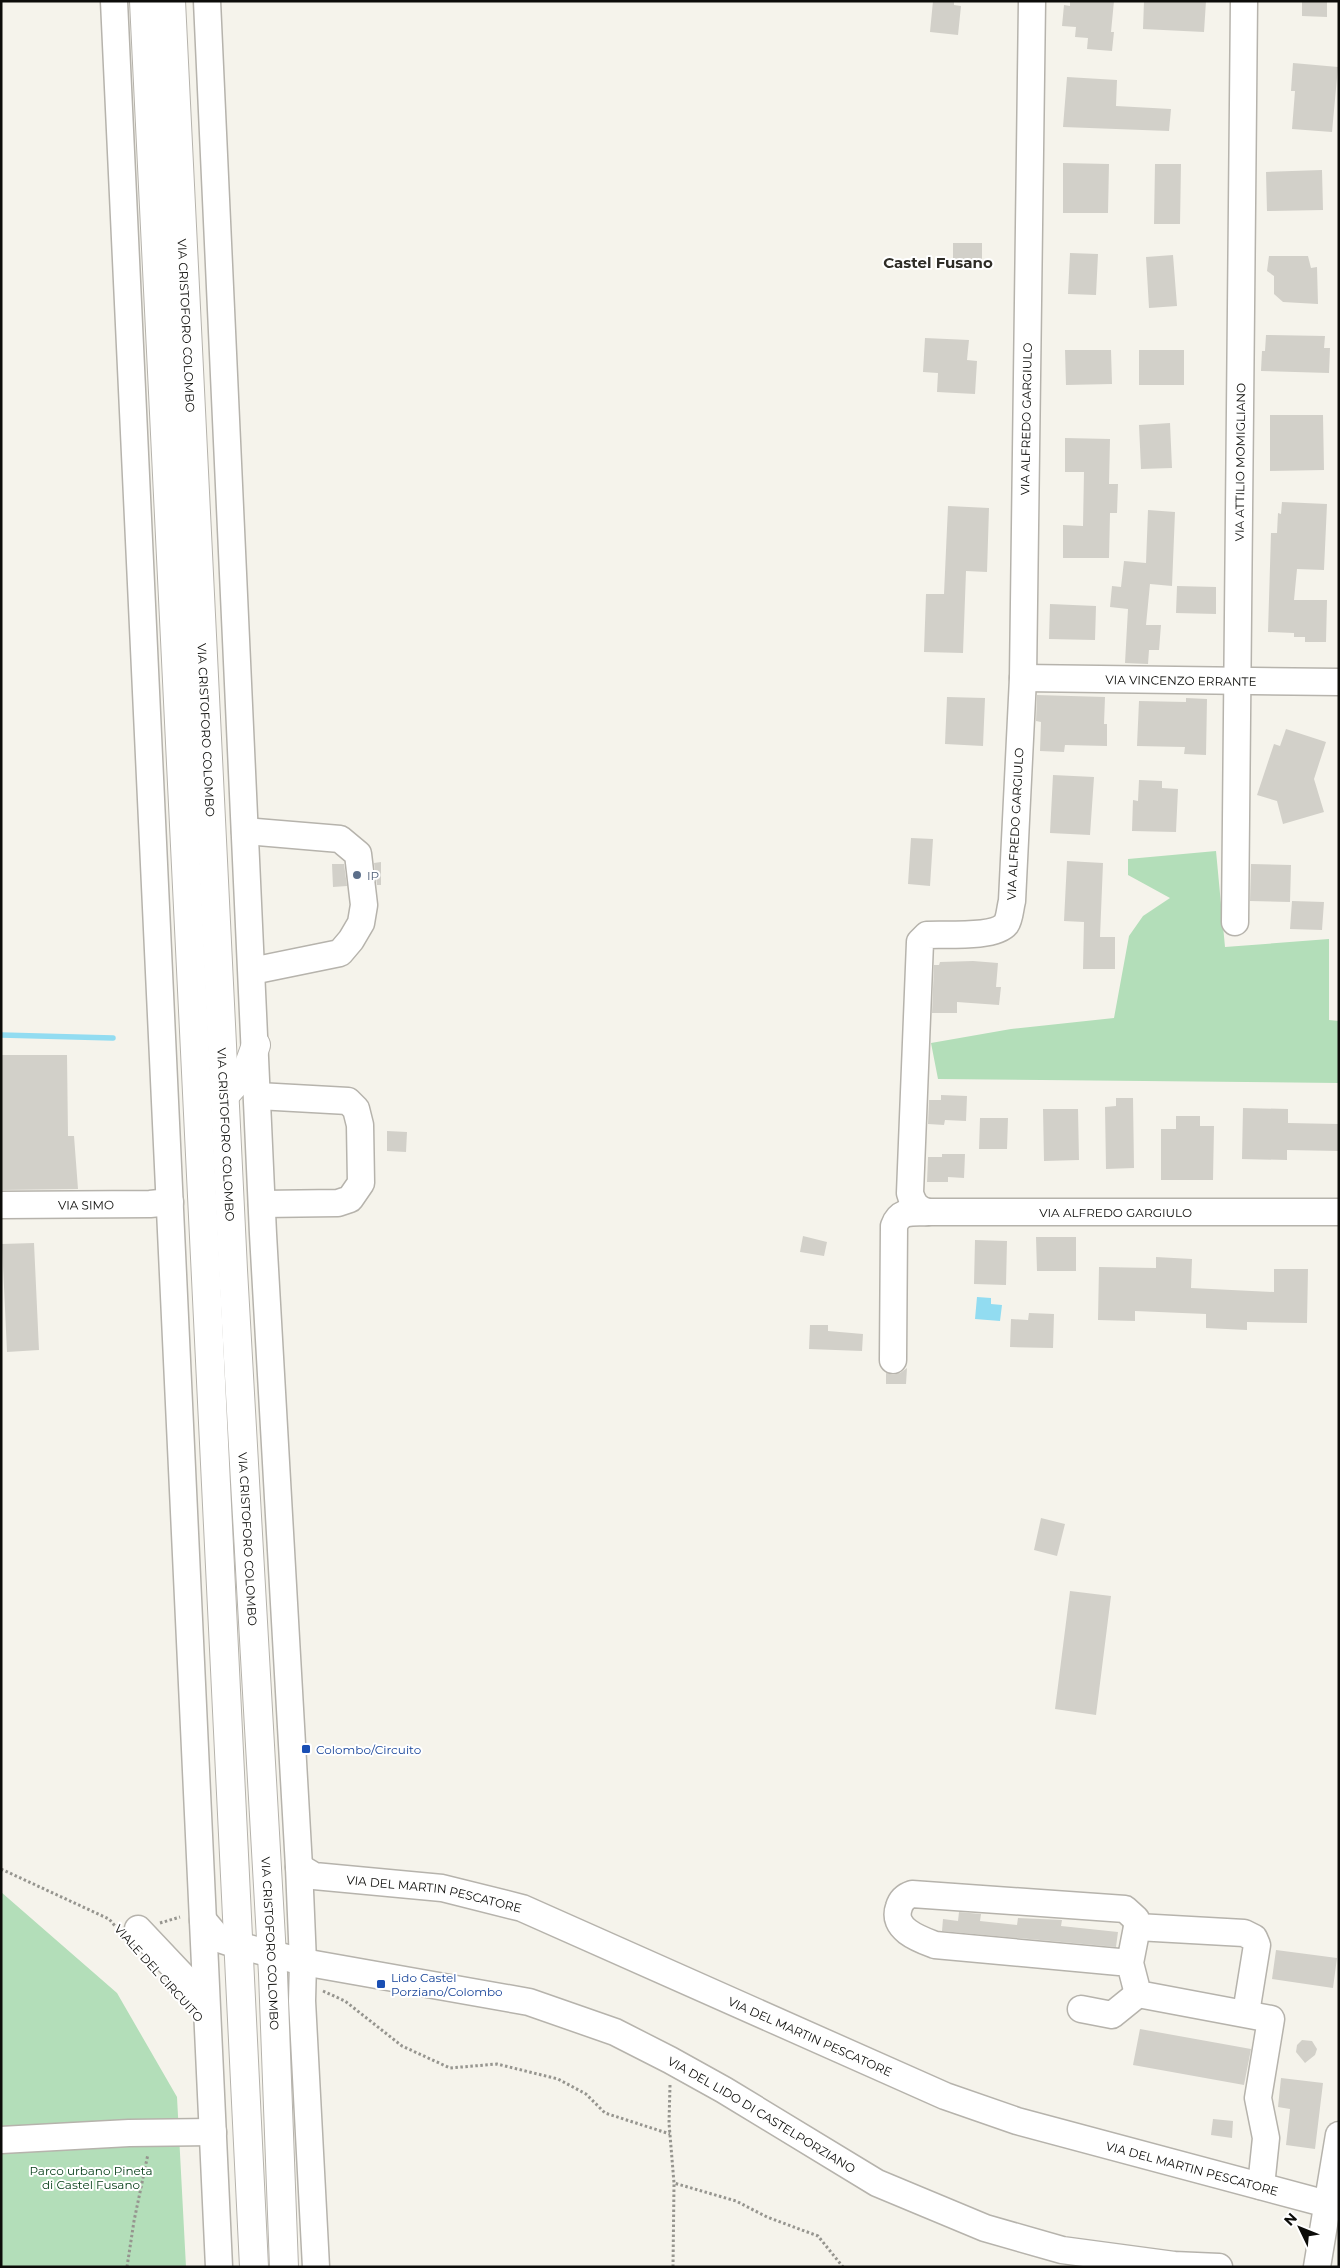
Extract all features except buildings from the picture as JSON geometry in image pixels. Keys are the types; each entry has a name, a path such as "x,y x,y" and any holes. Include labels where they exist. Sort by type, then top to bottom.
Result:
{"main road":[{"path":"144,1 254,2267"},
{"name":"VIA CRISTOFORO COLOMBO","path":"171,1 224,1095 272,1954 284,2267"},
{"path":"224,1095 247,1070 256,1046"}],"street":[{"path":"114,1 219,2267"},
{"path":"207,1 262,1204 304,1962 302,2001 316,2267"},
{"name":"VIA ALFREDO GARGIULO","path":"1032,1 1023,678 1012,901 1008,918 1000,929 989,932 927,935 920,942 910,1193 916,1206 928,1212 1339,1212"},
{"name":"VIA ATTILIO MOMIGLIANO","path":"1235,922 1244,1"},
{"name":"VIA VINCENZO ERRANTE","path":"1023,678 1339,682"},
{"path":"245,831 340,839 358,854 364,905 360,923 351,940 340,953 252,971"},
{"path":"258,1096 348,1101 356,1109 360,1125 361,1183 350,1199 338,1202 262,1204"},
{"name":"VIA SIMO","path":"1,1205 150,1204 170,1202"},
{"path":"893,1360 894,1226 897,1218 904,1213 928,1212"},
{"path":"183,1480 213,1447"},
{"name":"VIA DEL MARTIN PESCATORE","path":"299,1867 314,1876 442,1888 522,1908 945,2096 1017,2121 1327,2204"},
{"path":"1130,1963 935,1944 918,1939 907,1931 900,1924 897,1912 900,1901 912,1894 1125,1910 1136,1919 1137,1927 1130,1963 1138,1994"},
{"name":"VIA DEL LIDO DI CASTELPORZIANO","path":"203,1920 219,1940 237,1945 304,1962 529,2002 615,2032 670,2060 877,2183 985,2228 1062,2250 1174,2265 1219,2267"},
{"path":"1137,1927 1244,1933 1254,1938 1258,1945 1246,2013"},
{"name":"VIALE DEL CIRCUITO","path":"129,1931 206,2001"},
{"path":"1081,2009 1112,2015 1138,1994 1271,2019 1258,2098 1266,2138 1256,2185"},
{"path":"1,2140 213,2132"},
{"path":"1317,2267 1339,2135"}],"path":[{"name":"VIALE DEL CIRCUITO","path":"1,1869 109,1919 129,1931"},
{"path":"316,1988 345,2000 402,2046 450,2068 497,2064 558,2079 586,2094 605,2112 670,2134"},
{"path":"670,2060 670,2134 674,2183 673,2267"},
{"path":"127,2267 134,2221 153,2133"},
{"path":"674,2183 736,2200 767,2217 818,2236 843,2267"}],"green space":[{"path":"1216,851 1225,947 1329,939 1329,1020 1339,1021 1339,1083 938,1079 931,1043 1011,1029 1114,1018 1129,936 1143,916 1170,898 1128,875 1128,859"},
{"name":"Parco urbano Pineta di Castel Fusano","path":"1,1892 117,1993 177,2097 186,2267 1,2267"}],"water":[{"path":"977,1297 991,1298 991,1304 1002,1305 1000,1321 975,1319"}],"waterway":[{"path":"1,1035 113,1038"}],"place":[{"name":"IP","path":"357,875"},
{"name":"Colombo/Circuito","path":"306,1749"},
{"name":"Lido Castel Porziano/Colombo","path":"381,1984"}],"district":[{"name":"Castel Fusano","path":"938,262"}]}
